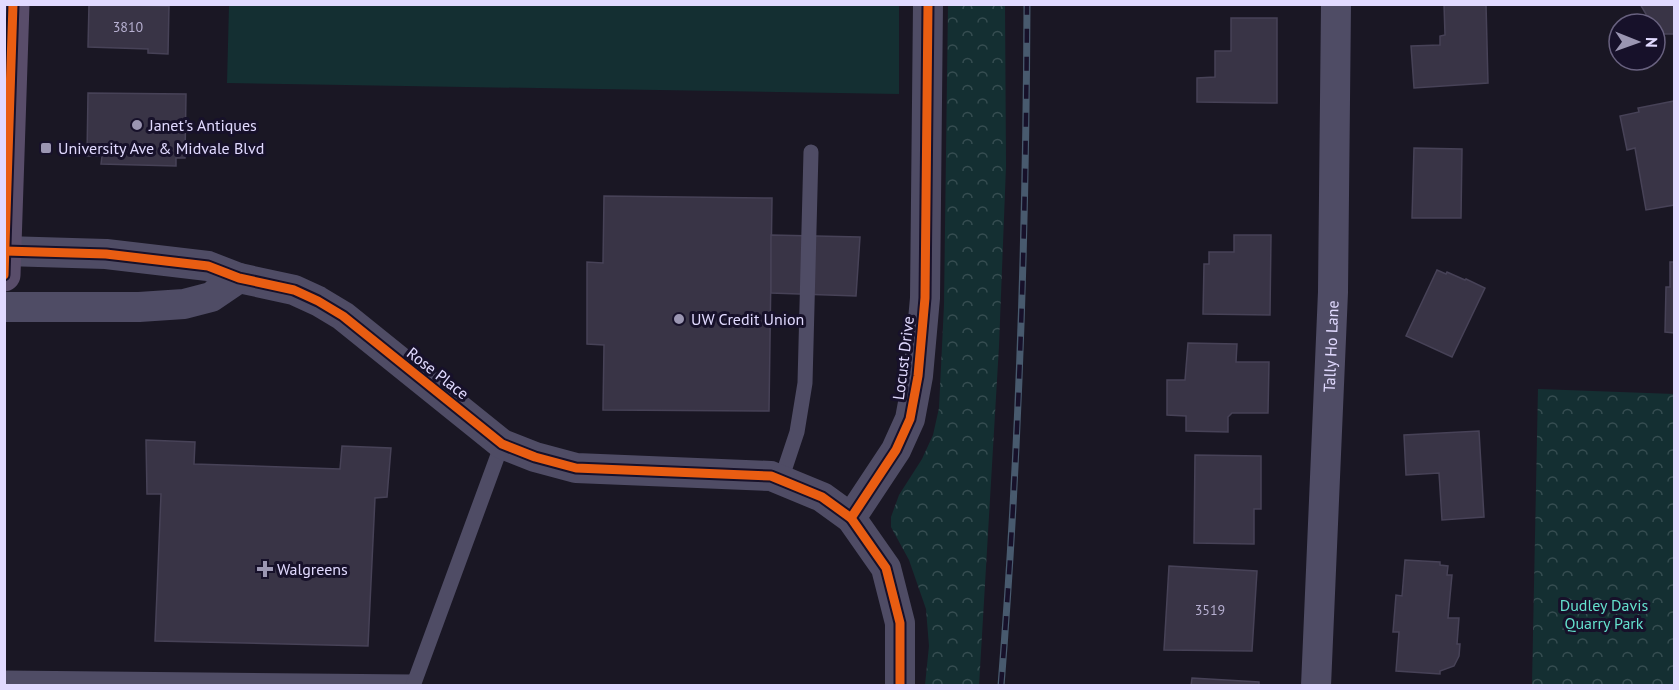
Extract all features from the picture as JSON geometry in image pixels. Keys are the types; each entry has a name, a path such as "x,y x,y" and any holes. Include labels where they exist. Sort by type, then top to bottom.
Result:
{"main road":[{"path":"5,263 13,4"}],"street":[{"name":"Locust Drive","path":"851,518 896,450 910,419 918,376 925,298 928,4"},
{"name":"Tally Ho Lane","path":"1316,686 1333,292 1336,4"},
{"name":"Rose Place","path":"5,263 106,254 208,266 239,278 294,290 318,300 343,316 502,444 535,457 576,468 771,476 822,497 851,518"},
{"path":"4,307 117,307 184,304 211,297 239,278"},
{"path":"851,518 886,568 900,623 900,686"}],"lane":[{"path":"781,480 797,432 805,382 811,152"},
{"path":"4,678 413,684 502,444"}],"green space":[{"path":"229,5 899,5 899,94 227,83"},
{"path":"948,5 1005,5 1006,166 999,346 979,686 925,685 929,646 926,609 909,560 891,527 891,517 899,495 922,459 933,435 939,408 944,305"},
{"name":"Dudley Davis Quarry Park","path":"1538,389 1674,394 1674,685 1532,685"}],"building":[{"path":"89,4 169,6 168,54 148,53 148,49 88,47"},
{"path":"1444,4 1486,4 1488,83 1414,88 1411,46 1440,45 1440,36 1445,35"},
{"path":"1640,4 1674,4 1674,34 1667,34 1667,12 1645,12"},
{"path":"1231,18 1277,18 1277,103 1197,102 1197,78 1215,77 1215,51 1231,51"},
{"name":"Janet's Antiques","path":"88,93 186,94 185,158 176,158 176,166 101,164 102,156 87,156"},
{"path":"1674,101 1674,205 1646,210 1635,148 1627,150 1620,116 1639,112 1638,108"},
{"path":"1414,148 1462,149 1461,218 1412,218"},
{"name":"UW Credit Union","path":"604,196 772,198 769,411 603,410 604,345 587,344 587,262 603,263"},
{"path":"771,235 860,237 856,296 771,293"},
{"path":"1234,235 1271,235 1270,315 1203,314 1204,264 1209,264 1209,252 1234,252"},
{"path":"1670,262 1674,262 1674,333 1665,332 1666,287 1670,287"},
{"path":"1437,270 1485,288 1452,357 1406,336"},
{"path":"1188,343 1237,344 1236,362 1269,362 1268,413 1232,413 1228,417 1228,432 1186,431 1186,416 1167,415 1167,380 1185,380"},
{"path":"1479,431 1484,517 1442,520 1439,473 1406,475 1404,435"},
{"name":"Walgreens","path":"146,440 195,442 194,464 340,469 342,446 391,448 387,497 375,498 368,646 155,641 161,494 147,494"},
{"path":"1195,455 1261,456 1261,509 1254,509 1254,544 1194,543"},
{"path":"1405,560 1440,562 1440,565 1448,566 1447,575 1452,575 1448,618 1459,618 1457,644 1460,644 1459,656 1454,666 1440,671 1440,674 1396,671 1399,632 1393,632 1396,595 1402,596"},
{"path":"1169,566 1257,571 1252,651 1164,650"},
{"path":"1192,678 1259,682 1259,686 1191,686"}],"railway":[{"path":"1001,686 1013,516 1020,345 1027,4"}],"cycle path":[{"path":"4,275 13,4"},
{"path":"851,518 896,450 910,419 918,376 925,298 928,4"},
{"path":"5,251 106,254 208,266 239,278 294,290 343,316 502,444 535,457 576,468 771,476 822,497 851,518 886,568 900,623 900,686"}],"place":[{"name":"Janet's Antiques","path":"137,125"},
{"name":"University Ave & Midvale Blvd","path":"46,148"},
{"name":"UW Credit Union","path":"679,319"},
{"name":"Walgreens","path":"265,569"}]}
